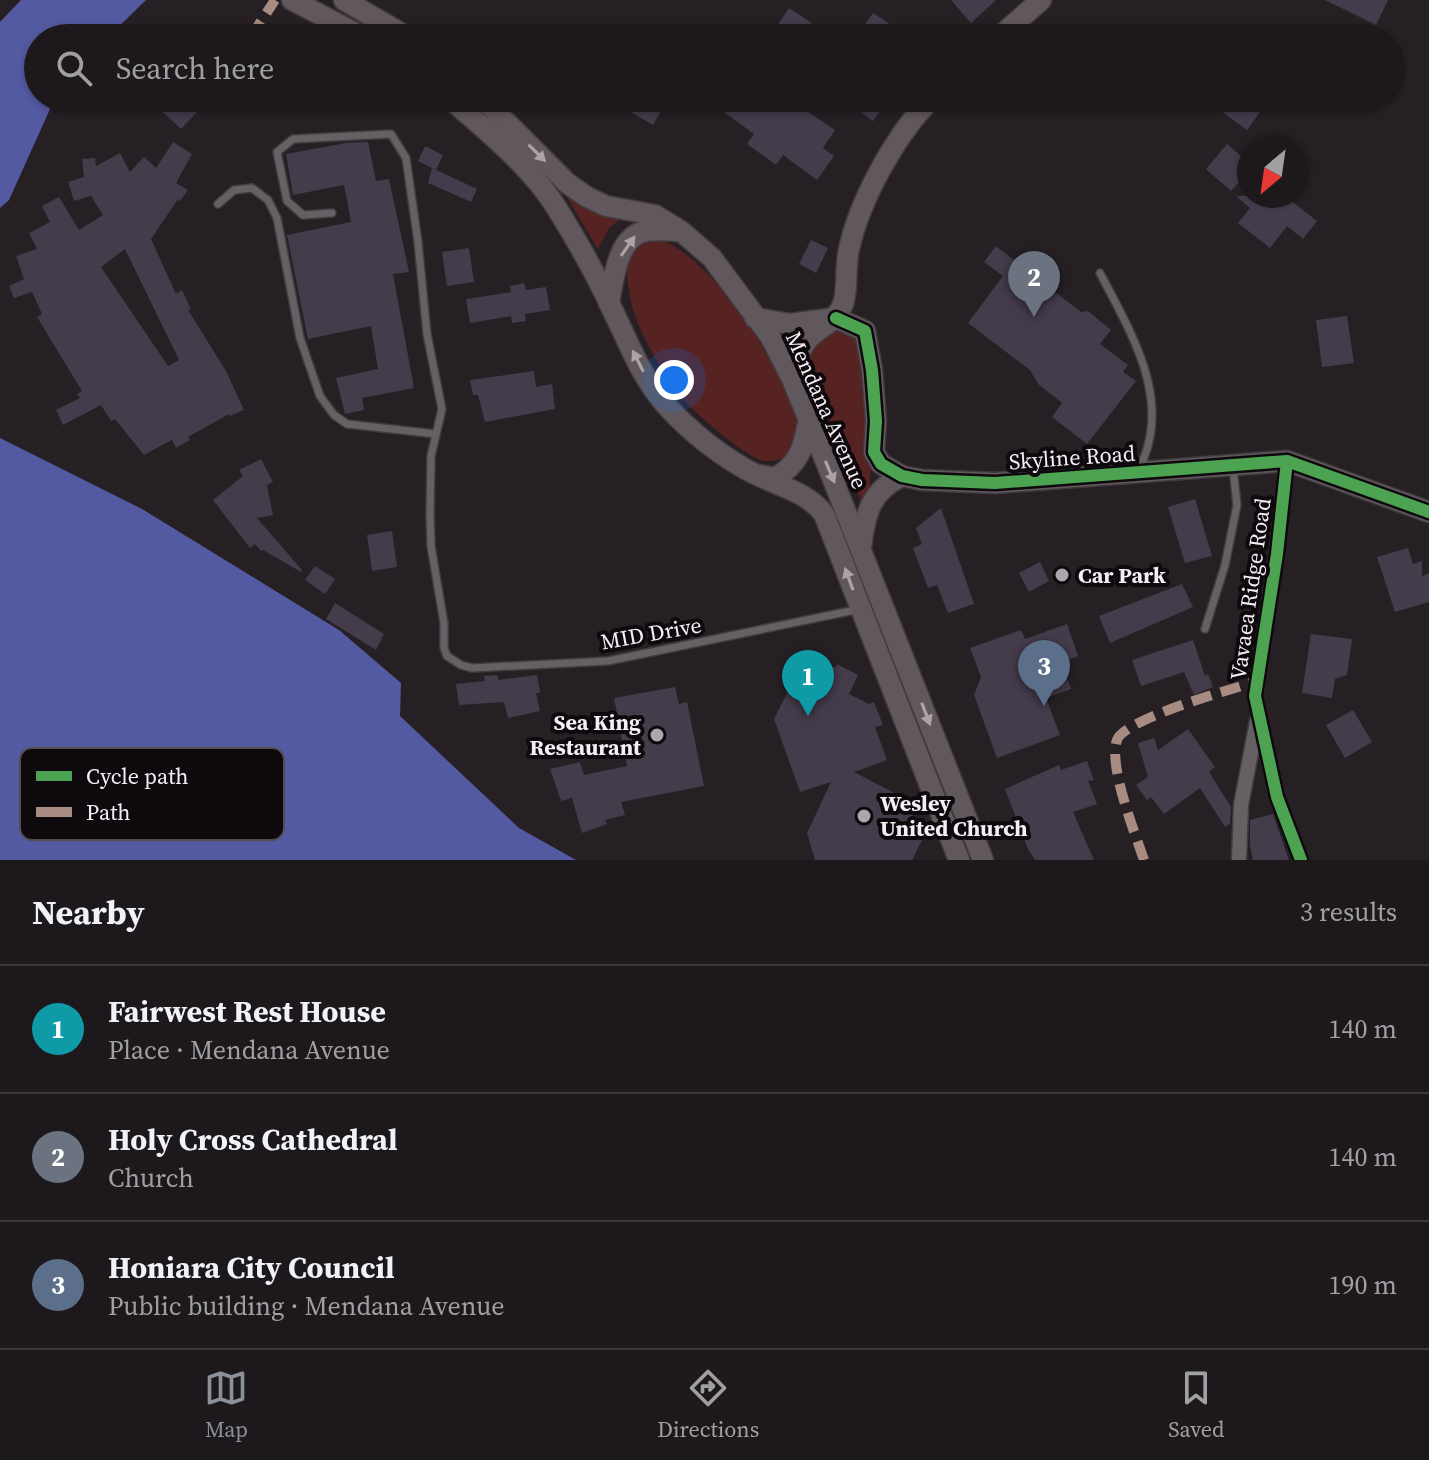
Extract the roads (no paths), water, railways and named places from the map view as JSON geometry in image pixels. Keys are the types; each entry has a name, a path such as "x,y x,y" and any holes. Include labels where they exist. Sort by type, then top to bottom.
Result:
{"main road":[{"path":"292,0 338,24"},
{"path":"344,0 385,24"},
{"path":"1014,24 1041,0"},
{"path":"464,112 529,172 546,194 609,303 651,385 666,405 696,434 756,475 815,502 824,514 959,860"},
{"name":"Mendana Avenue","path":"496,112 567,183 587,197 606,206 655,215 681,231 712,258 777,348 861,548 983,860"},
{"path":"800,397 797,362 808,337 836,318 845,301 845,274 857,222 888,157 922,112"},
{"path":"609,303 622,252 631,237 643,231 681,231"},
{"path":"755,318 790,324 836,318 865,331 876,421 874,452 881,464 902,476 879,491 870,503 861,548"},
{"path":"756,475 775,478 797,461 803,449 808,423"},
{"name":"Skyline Road","path":"902,476 922,480 995,483 1287,461 1429,512"}],"street":[{"name":"Vavaea Ridge Road","path":"1287,461 1277,554 1255,696 1277,797 1301,860"},
{"path":"1239,860 1241,805 1258,716"}],"lane":[{"path":"218,204 234,190 252,188 268,200 277,218 300,338 320,396 334,415 347,424 436,434 442,409 427,334 406,158 391,134 293,139 277,152 287,201 303,215 332,213"},
{"path":"1100,273 1140,350 1153,405 1148,453 1138,473"},
{"name":"MID Drive","path":"436,434 431,456 431,546 444,623 444,648 447,656 461,665 472,668 607,661 860,609"},
{"path":"1205,629 1225,565 1237,505 1233,465"}],"water":[{"path":"21,0 146,0 121,24 24,24 24,112 49,112 9,200 0,208 0,22"},
{"path":"0,438 142,509 339,630 401,683 400,716 519,828 576,860 0,860"}],"place":[{"name":"Holy Cross Cathedral","path":"1034,317"},
{"name":"Car Park","path":"1062,575"},
{"name":"Honiara City Council","path":"1044,706"},
{"name":"Fairwest Rest House","path":"808,716"},
{"name":"Sea King Restaurant","path":"657,735"},
{"name":"Wesley United Church","path":"864,816"}]}
